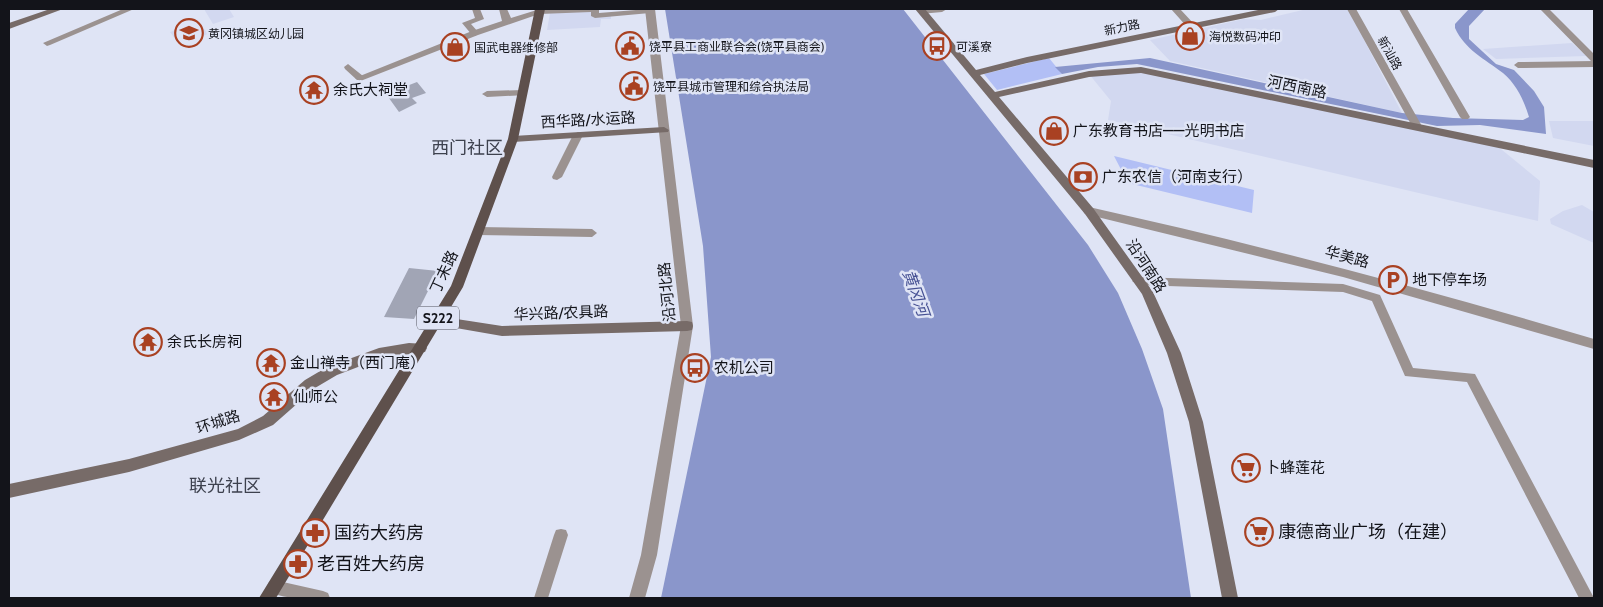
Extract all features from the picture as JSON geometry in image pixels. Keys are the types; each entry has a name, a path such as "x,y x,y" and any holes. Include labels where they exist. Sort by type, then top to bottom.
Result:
{"main road":[{"path":"9,26 58,9"},
{"path":"1189,24 1257,9"},
{"name":"新力路","path":"973,71 1189,24 1275,9"},
{"name":"丁未路","path":"271,593 457,287 513,139 540,10"},
{"name":"沿河南路","path":"922,10 1089,210 1147,292 1174,353 1196,422 1230,598"},
{"name":"河西南路","path":"993,95 1089,74 1141,70 1594,164"},
{"name":"西华路/水运路","path":"513,139 664,130"},
{"name":"华兴路/农具路","path":"437,321 502,331 687,326"},
{"name":"环城路","path":"9,491 90,476 151,461 238,434 260,425 312,382 330,373 392,350 411,347 420,348"}],"street":[{"path":"47,43 130,9"},
{"path":"475,33 466,23 480,19 476,9"},
{"path":"503,9 507,21"},
{"path":"348,67 360,78 540,10 595,9 596,16 650,10"},
{"path":"922,10 942,9"},
{"path":"1175,9 1189,24"},
{"name":"新汕路","path":"1351,9 1418,128"},
{"path":"1403,9 1465,117"},
{"path":"1544,9 1594,59"},
{"name":"沿河北路","path":"637,598 649,555 687,326 650,10"},
{"path":"1518,65 1594,64"},
{"path":"487,94 523,93"},
{"path":"557,178 578,135"},
{"name":"华美路","path":"1089,210 1245,247 1452,301 1594,344"},
{"path":"478,231 592,233"},
{"path":"1138,281 1342,288 1376,298 1409,373 1471,377 1587,598"},
{"path":"540,598 561,535"},
{"path":"271,593 323,598"}],"shaded area":[{"path":"204,9 229,9 234,17 213,24"},
{"path":"1307,9 1348,9 1402,113 1170,61 1150,40 1244,19 1261,20"},
{"path":"593,11 597,14 611,13 611,19 601,19 600,27 547,30 550,13"},
{"name":"黄冈镇城区幼儿园","path":"199,22 208,34 179,44 170,32"},
{"path":"1572,43 1586,56 1496,59 1483,49"},
{"path":"1049,58 1062,74 997,90 984,74"},
{"path":"1141,70 1496,145 1540,181 1538,221 1108,120 1111,101 1089,74"},
{"path":"1549,121 1594,121 1594,146 1553,138"},
{"path":"1114,156 1254,190 1252,213 1128,183"},
{"path":"1582,205 1594,212 1594,243 1551,224 1550,219 1563,211"}],"water":[{"name":"黄冈河","path":"665,9 903,9 1088,245 1118,293 1142,349 1163,409 1191,598 661,598 711,357 703,246"},
{"path":"1469,9 1485,9 1469,26 1469,39 1496,64 1514,70 1534,91 1544,107 1546,134 1480,125 1437,126 1137,64 1098,67 1062,74 1055,67 1150,58 1402,113 1453,118 1523,120 1529,117 1522,99 1512,82 1470,48 1459,36 1455,24"}],"building":[{"path":"417,82 426,93 412,98 417,103 399,112 386,94"},
{"path":"409,268 438,271 414,319 384,317"}],"place":[{"name":"黄冈镇城区幼儿园","path":"189,33"},
{"name":"海悦数码冲印","path":"1190,36"},
{"name":"饶平县工商业联合会(饶平县商会)","path":"630,46"},
{"name":"可溪寮","path":"937,46"},
{"name":"国武电器维修部","path":"455,47"},
{"name":"饶平县城市管理和综合执法局","path":"634,86"},
{"name":"余氏大祠堂","path":"314,90"},
{"name":"广东教育书店——光明书店","path":"1054,131"},
{"name":"广东农信（河南支行）","path":"1083,177"},
{"name":"地下停车场","path":"1393,280"},
{"name":"余氏长房祠","path":"148,342"},
{"name":"金山禅寺（西门庵）","path":"271,363"},
{"name":"农机公司","path":"695,368"},
{"name":"仙师公","path":"274,397"},
{"name":"卜蜂莲花","path":"1246,468"},
{"name":"康德商业广场（在建）","path":"1259,532"},
{"name":"国药大药房","path":"315,533"},
{"name":"老百姓大药房","path":"298,564"}],"district":[{"name":"西门社区","path":"467,148"},
{"name":"联光社区","path":"225,486"}]}
